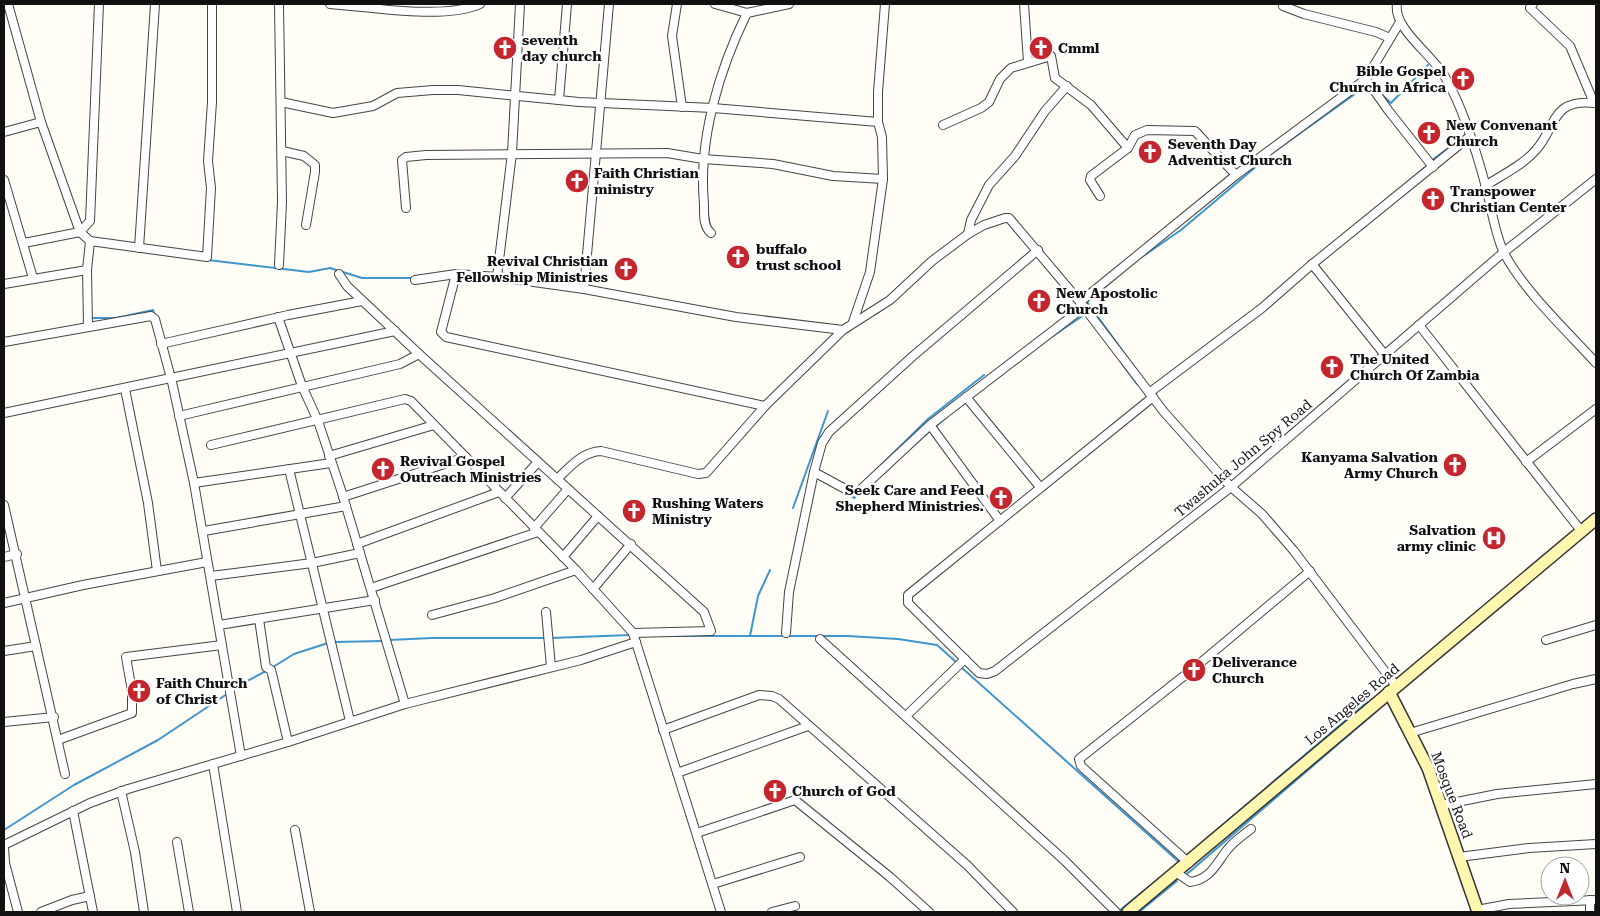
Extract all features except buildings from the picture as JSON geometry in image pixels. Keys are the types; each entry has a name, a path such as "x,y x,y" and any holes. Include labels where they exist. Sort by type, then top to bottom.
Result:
{"main road":[{"name":"Los Angeles Road","path":"1128,912 1189,863 1393,689 1596,520"},
{"name":"Mosque Road","path":"1393,689 1410,733 1428,768 1477,911"}],"street":[{"path":"8,4 7,15 41,122 80,232 90,241 207,258 211,188 208,161 212,102 212,4"},
{"path":"24,243 80,232 90,221 99,4"},
{"path":"139,248 155,4"},
{"path":"279,4 282,151 279,265"},
{"path":"330,4 421,11 464,9 480,4"},
{"path":"497,277 512,152 520,4"},
{"path":"559,100 567,4"},
{"path":"584,289 610,4"},
{"path":"677,4 672,36 682,107"},
{"path":"715,4 725,5 747,13 785,4"},
{"path":"853,322 870,272 883,179 882,137 878,122 885,4"},
{"path":"1024,4 1028,62"},
{"path":"1397,4 1396,13 1400,22 1438,64 1454,94 1470,137 1504,252 1528,286 1596,363"},
{"path":"1283,6 1304,14 1376,32 1390,38"},
{"path":"1485,186 1522,162 1537,149 1553,119 1559,112 1575,103 1594,103 1570,46 1531,6"},
{"path":"712,232 707,228 704,212 704,159 708,125 732,46 747,13"},
{"path":"814,472 849,491 858,492 930,425 1082,304 1236,175 1366,79 1400,22"},
{"path":"943,125 981,108 989,102 1005,73 1011,68 1051,56 1053,75 1091,105 1128,148"},
{"path":"1366,79 1433,166"},
{"path":"968,234 971,220 990,184 1015,156 1045,111 1067,86"},
{"path":"281,102 333,113 372,106 397,93 433,90 602,103 713,108 878,122"},
{"path":"4,132 41,122"},
{"path":"1100,196 1090,178 1128,148 1132,138 1141,131 1194,131 1236,175"},
{"path":"930,425 1000,521 1151,395 1262,308 1312,264 1470,137"},
{"path":"282,151 304,156 315,165 306,225"},
{"path":"406,208 404,158 456,153 667,152 704,159 767,164 833,176 883,179"},
{"name":"Twashuka John Spy Road","path":"1000,521 906,598 908,603 979,673 987,674 995,671 1231,486 1504,252 1596,179"},
{"path":"4,180 33,278"},
{"path":"557,479 579,459 594,452 609,452 698,474 706,473 765,406 843,330 890,300 937,257 968,234 1005,218 1012,220 1038,250 1082,304 1151,395 1231,486 1262,514 1310,571 1393,689"},
{"path":"88,326 87,270 90,241"},
{"path":"786,633 789,592 814,472 822,443 829,432 920,349 1038,250"},
{"path":"1312,264 1385,355"},
{"path":"4,284 87,270"},
{"path":"339,274 362,301 419,354 631,544 706,614 711,632 633,633"},
{"path":"456,274 442,332 446,337 765,406"},
{"path":"416,280 456,274 497,277 584,289 736,317 843,330"},
{"path":"161,344 278,317 362,301"},
{"path":"4,342 151,316 155,319 171,379 194,484 241,756"},
{"path":"278,317 292,352 302,386 318,421 346,506 405,704"},
{"path":"1419,325 1582,532"},
{"path":"4,413 395,331"},
{"path":"179,416 400,364 419,354"},
{"path":"125,389 148,503 157,571"},
{"path":"966,396 1040,487"},
{"path":"211,445 407,399 576,570 633,633 721,912"},
{"path":"1526,462 1596,409"},
{"path":"194,484 289,469 330,459 434,425"},
{"path":"343,497 466,458"},
{"path":"357,544 502,495 538,462"},
{"path":"289,469 350,721"},
{"path":"371,588 536,530 568,489"},
{"path":"202,530 301,516 346,506"},
{"path":"4,508 17,554 24,600 54,717 65,774"},
{"path":"563,557 598,516"},
{"path":"593,589 631,544"},
{"path":"211,576 312,563 360,553"},
{"path":"4,557 17,554"},
{"path":"4,604 83,585 207,562"},
{"path":"432,615 494,598 576,570"},
{"path":"1189,863 1081,766 1079,759 1199,664 1310,571"},
{"path":"219,625 375,600"},
{"path":"546,612 551,667"},
{"path":"259,619 266,667 271,670 288,742"},
{"path":"1546,640 1596,625"},
{"path":"820,639 1064,860 1116,912"},
{"path":"18,912 5,863 4,845 73,811 121,791 288,742 405,704 551,667 636,642"},
{"path":"58,740 132,713 133,698 126,657 222,645"},
{"path":"4,651 36,646"},
{"path":"906,716 965,659"},
{"path":"1410,733 1596,679"},
{"path":"664,730 766,695 778,699 967,865 1013,912"},
{"path":"4,722 54,717"},
{"path":"678,773 808,726"},
{"path":"213,764 237,912"},
{"path":"1442,805 1497,794 1596,784"},
{"path":"121,791 135,852 144,912"},
{"path":"697,833 795,800 890,876 929,912"},
{"path":"73,811 93,912"},
{"path":"1177,873 1190,882 1203,878 1214,871 1228,849 1251,829"},
{"path":"295,830 310,912"},
{"path":"177,842 189,912"},
{"path":"1460,857 1529,848 1596,844"},
{"path":"713,884 800,857"},
{"path":"41,912 65,902 90,896"},
{"path":"1477,911 1509,904 1593,900 1590,912"},
{"path":"772,912 795,906"}],"waterway":[{"path":"1379,92 1391,103 1428,65"},
{"path":"1153,387 1149,387 1087,302 1136,261 1181,230 1271,154 1362,89"},
{"path":"1431,161 1459,140"},
{"path":"1404,185 1429,164"},
{"path":"208,260 309,272 330,268 362,278 413,278"},
{"path":"91,266 91,277"},
{"path":"460,271 480,272"},
{"path":"432,274 448,272"},
{"path":"547,280 582,284"},
{"path":"90,318 116,318 153,310 155,316"},
{"path":"1047,340 1084,315 1087,315"},
{"path":"1122,364 1137,384"},
{"path":"874,472 928,419 984,375"},
{"path":"793,508 828,411"},
{"path":"934,428 951,413"},
{"path":"912,447 931,430"},
{"path":"848,494 854,498 858,495"},
{"path":"750,636 758,596 770,570"},
{"path":"551,638 631,635"},
{"path":"670,636 848,636 898,639 937,645 956,662"},
{"path":"389,640 545,638"},
{"path":"335,642 382,641"},
{"path":"273,667 294,654 328,643"},
{"path":"961,667 1179,862"},
{"path":"232,689 266,671"},
{"path":"4,830 74,785 158,740 227,694"},
{"path":"1198,846 1367,702"},
{"path":"1187,874 1379,709"},
{"path":"1119,911 1179,862"},
{"path":"1139,912 1177,881"}],"place":[{"name":"seventh day church","path":"505,48"},
{"name":"Cmml","path":"1041,48"},
{"name":"Bible Gospel Church in Africa","path":"1463,79"},
{"name":"New Convenant Church","path":"1429,133"},
{"name":"Seventh Day Adventist Church","path":"1150,152"},
{"name":"Faith Christian ministry","path":"577,181"},
{"name":"Transpower Christian Center","path":"1433,199"},
{"name":"buffalo trust school","path":"738,257"},
{"name":"Revival Christian Fellowship Ministries","path":"626,269"},
{"name":"New Apostolic Church","path":"1039,301"},
{"name":"The United Church Of Zambia","path":"1332,367"},
{"name":"Kanyama Salvation Army Church","path":"1455,465"},
{"name":"Revival Gospel Outreach Ministries","path":"383,469"},
{"name":"Seek Care and Feed Shepherd Ministries.","path":"1001,498"},
{"name":"Rushing Waters Ministry","path":"634,511"},
{"name":"Salvation army clinic","path":"1494,538"},
{"name":"Deliverance Church","path":"1194,670"},
{"name":"Faith Church of Christ","path":"139,691"},
{"name":"Church of God","path":"775,791"}]}
